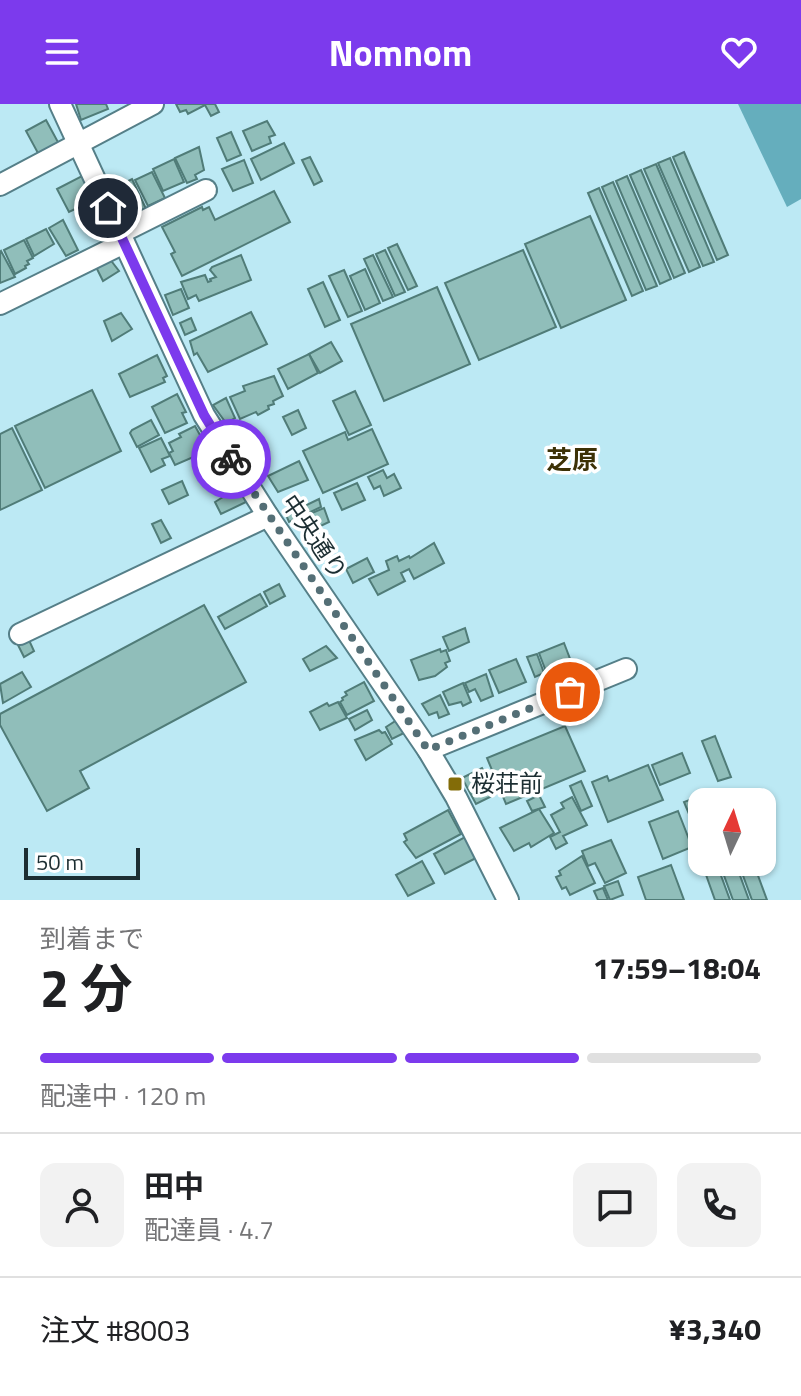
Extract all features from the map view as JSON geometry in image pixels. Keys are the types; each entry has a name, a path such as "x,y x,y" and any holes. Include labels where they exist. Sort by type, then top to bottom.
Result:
{"street":[{"name":"中央通り","path":"60,104 204,415 268,516 428,750 456,797 508,900"},
{"path":"0,185 153,104"},
{"path":"0,304 206,190"},
{"path":"20,634 268,516"},
{"path":"428,750 626,669"}],"shaded area":[{"path":"738,104 801,104 801,199 787,207"}],"building":[{"path":"76,104 106,104 108,109 81,120"},
{"path":"176,104 215,104 219,112 211,116 205,105 188,114 186,110 180,112"},
{"path":"46,120 59,144 39,155 26,131"},
{"path":"267,121 275,135 269,137 271,143 252,151 243,131"},
{"path":"231,132 241,155 227,161 217,138"},
{"path":"284,143 294,163 261,180 251,159"},
{"path":"199,147 204,170 195,175 197,179 187,183 175,158"},
{"path":"684,152 728,255 717,260 673,157"},
{"path":"310,157 322,181 314,185 302,160"},
{"path":"670,158 714,262 703,266 658,163"},
{"path":"174,159 184,182 163,191 153,169"},
{"path":"244,160 253,183 233,191 222,169"},
{"path":"656,164 700,267 689,272 644,169"},
{"path":"641,170 685,273 674,278 630,175"},
{"path":"152,172 165,198 148,206 135,180"},
{"path":"82,176 94,200 69,212 57,189"},
{"path":"627,176 671,279 660,284 616,181"},
{"path":"132,179 147,211 127,217 114,188"},
{"path":"613,182 657,286 646,290 602,187"},
{"path":"599,188 643,291 632,296 588,193"},
{"path":"274,191 290,222 182,276 171,254 175,252 162,227 202,207 203,210 209,207 215,220"},
{"path":"590,216 626,300 561,328 525,244"},
{"path":"63,220 78,250 66,256 49,228"},
{"path":"46,229 54,244 34,256 26,239"},
{"path":"24,240 33,258 27,261 29,264 26,268 15,274 4,250"},
{"path":"397,244 417,286 408,290 388,248"},
{"path":"385,250 405,292 395,296 376,254"},
{"path":"523,250 556,327 479,360 445,283"},
{"path":"0,252 15,277 0,283"},
{"path":"241,255 251,280 199,301 196,295 188,299 181,282 205,275 208,282 211,281 216,277 210,270 212,267"},
{"path":"373,255 393,297 383,301 364,259"},
{"path":"109,258 119,271 103,281 95,265"},
{"path":"365,269 380,303 365,310 350,276"},
{"path":"344,270 362,311 348,317 329,276"},
{"path":"323,282 340,320 325,327 308,289"},
{"path":"437,287 470,364 384,401 351,324"},
{"path":"181,289 189,308 173,315 165,295"},
{"path":"251,312 267,344 208,372 197,353 194,355 190,341"},
{"path":"121,313 132,329 112,341 104,321"},
{"path":"191,318 196,330 185,335 180,323"},
{"path":"331,342 342,361 320,373 309,354"},
{"path":"309,354 318,373 288,389 278,369"},
{"path":"157,355 167,376 163,378 165,382 130,397 119,374"},
{"path":"274,376 283,396 258,415 256,412 240,419 230,397 245,391 243,386"},
{"path":"92,390 121,451 45,488 15,426"},
{"path":"355,391 371,425 349,435 333,401"},
{"path":"177,394 186,412 182,413 187,423 165,433 152,407"},
{"path":"226,398 235,418 226,423 213,405"},
{"path":"298,410 306,428 292,435 283,417"},
{"path":"151,420 159,435 137,447 130,433"},
{"path":"195,426 206,446 203,448 205,452 175,465 169,453 173,451 169,443"},
{"path":"12,428 42,490 0,510 0,434"},
{"path":"372,429 388,464 323,493 303,451 345,432 348,440"},
{"path":"161,438 170,456 162,459 165,465 151,472 139,448"},
{"path":"218,454 226,470 209,478 201,462"},
{"path":"299,461 308,480 278,492 268,476"},
{"path":"383,470 387,478 394,474 401,488 384,496 380,486 374,489 368,477"},
{"path":"182,481 188,495 169,504 162,490"},
{"path":"357,483 365,500 342,510 334,493"},
{"path":"236,489 238,494 242,492 246,502 221,514 215,502"},
{"path":"319,499 321,507 289,522 286,515"},
{"path":"324,508 329,522 312,530 307,515"},
{"path":"161,520 171,538 161,543 152,524"},
{"path":"434,543 444,563 414,579 409,569 401,573 405,581 378,595 369,579 389,570 386,561 397,556 399,561 410,558"},
{"path":"367,558 374,572 353,583 346,569"},
{"path":"279,584 285,596 270,604 264,592"},
{"path":"260,594 267,606 225,629 218,617"},
{"path":"204,605 246,682 80,771 89,788 47,811 0,725 0,714"},
{"path":"465,628 469,642 449,651 443,637"},
{"path":"28,638 34,651 24,657 17,643"},
{"path":"564,643 572,664 547,674 539,653"},
{"path":"326,646 337,658 310,671 303,659"},
{"path":"440,649 441,652 446,650 450,661 445,663 447,667 435,676 419,680 411,660"},
{"path":"537,654 544,673 535,677 527,657"},
{"path":"516,659 526,682 499,693 489,670"},
{"path":"22,672 31,687 3,703 0,684"},
{"path":"486,674 493,696 481,701 475,689 469,692 465,683"},
{"path":"364,682 374,701 347,715 340,702 347,695 345,692"},
{"path":"463,683 471,702 463,706 461,702 449,705 443,692"},
{"path":"440,695 449,714 439,718 437,712 429,715 422,704"},
{"path":"338,702 347,718 320,730 310,712 327,703 329,706"},
{"path":"367,710 372,720 355,730 349,719"},
{"path":"397,720 404,733 392,739 386,727"},
{"path":"565,726 585,771 506,804 487,758"},
{"path":"379,730 385,732 392,744 366,760 355,740"},
{"path":"715,736 731,777 718,781 702,741"},
{"path":"682,753 690,773 660,785 652,765"},
{"path":"648,765 663,800 608,822 592,782 607,776 609,781"},
{"path":"482,768 496,794 476,804 462,778"},
{"path":"581,781 592,806 581,811 570,786"},
{"path":"539,795 545,807 532,811 527,801"},
{"path":"572,797 587,825 563,836 567,843 556,849 550,837 560,832 551,815 564,808 561,803"},
{"path":"539,809 554,833 531,847 529,843 514,851 500,828"},
{"path":"448,810 461,834 416,858 404,842 407,840 404,834"},
{"path":"678,811 688,837 688,849 663,859 649,822"},
{"path":"465,837 476,858 445,874 434,854"},
{"path":"611,840 626,873 605,883 595,863 588,866 582,851"},
{"path":"582,856 595,883 570,895 566,887 562,889 556,877 561,875 559,871"},
{"path":"422,861 434,883 408,896 396,875"},
{"path":"671,865 684,900 646,900 638,877"},
{"path":"706,876 721,876 730,900 715,900"},
{"path":"724,876 740,876 749,900 733,900"},
{"path":"743,876 758,876 767,900 752,900"},
{"path":"618,881 623,895 610,900 604,886"},
{"path":"603,888 608,900 598,900 594,891"}],"way so far":[{"path":"231,459 428,750 570,692"}],"place":[{"name":"桜荘前","path":"455,784"}],"district":[{"name":"芝原","path":"572,460"}],"route":[{"path":"108,208 204,415 231,459"}]}
